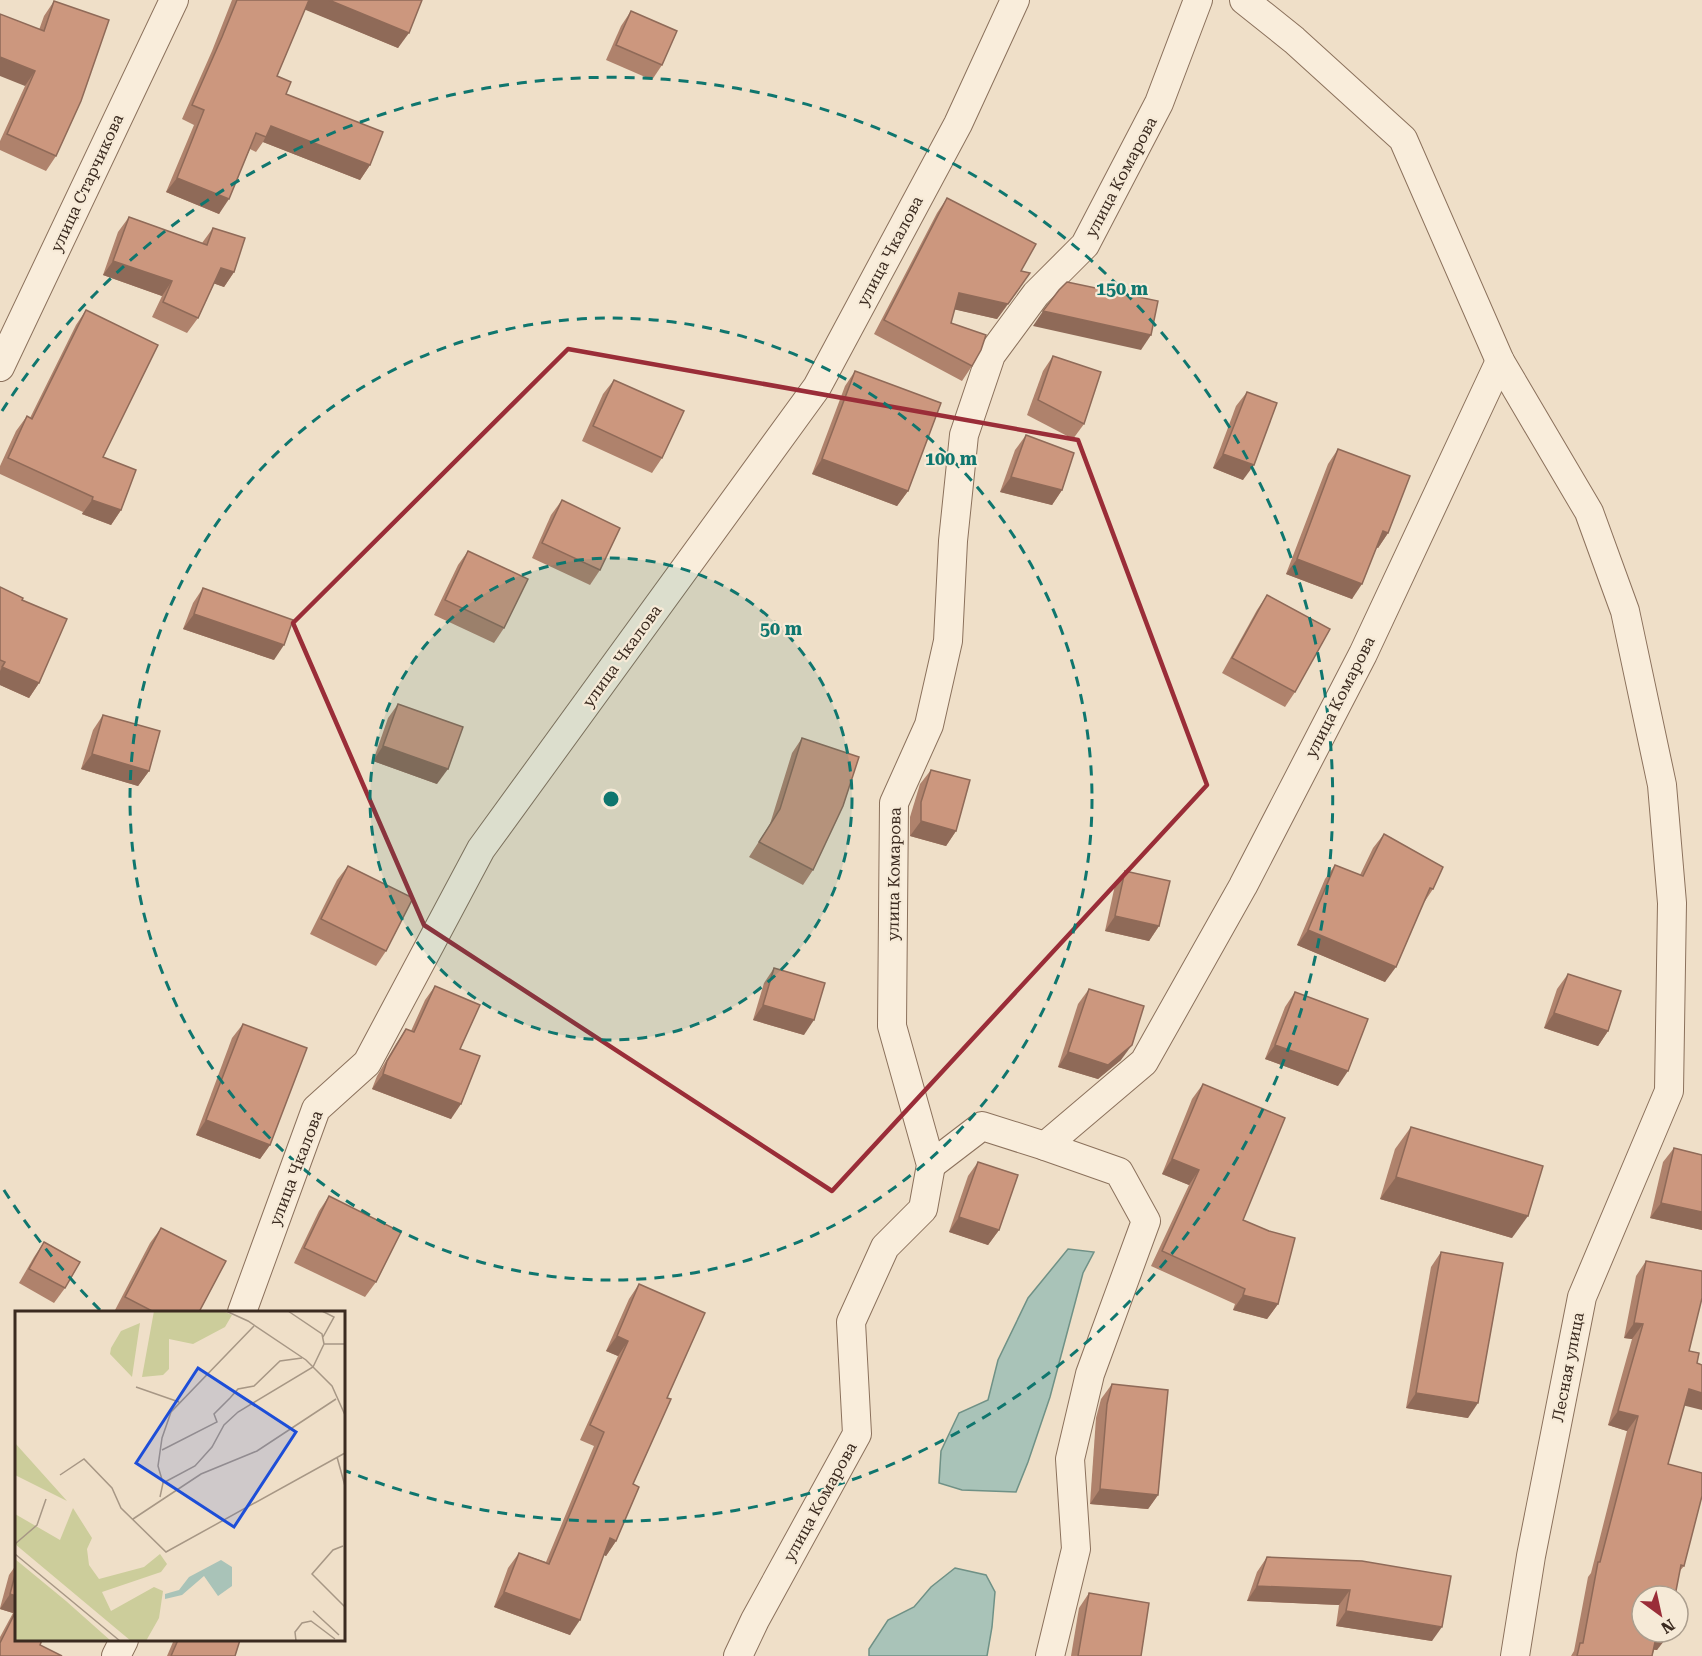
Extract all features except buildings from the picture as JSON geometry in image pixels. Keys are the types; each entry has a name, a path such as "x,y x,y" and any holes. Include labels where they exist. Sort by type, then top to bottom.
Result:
{"street":[{"name":"улица Старчикова","path":"0,367 174,0"},
{"name":"улица Чкалова","path":"242,1311 316,1109 367,1063 481,849 818,387 958,124 1015,0"},
{"name":"улица Комарова","path":"738,1656 755,1620 857,1434 851,1322 885,1247 923,1209 931,1165 892,1026 894,803 929,725 948,641 953,541 964,435 992,355 1036,294 1084,246 1159,103 1198,0"},
{"path":"1244,0 1294,40 1403,139 1500,361"},
{"name":"улица Комарова","path":"1045,1146 1144,1062 1243,886 1363,654 1500,361"},
{"name":"Лесная улица","path":"1500,361 1589,512 1625,611 1662,785 1672,903 1669,1091 1582,1297 1531,1556 1515,1656"},
{"path":"931,1165 982,1126 1119,1172 1146,1221 1090,1374 1070,1459 1076,1549 1050,1656"},
{"path":"116,1656 124,1641"}],"highlighted area":[{"path":"568,349 1078,440 1207,785 832,1191 424,925 293,623"}],"shaded area":[{"path":"1068,1249 1094,1252 1083,1273 1050,1397 1016,1492 962,1490 939,1483 941,1451 959,1413 988,1400 998,1360 1028,1298"},
{"path":"955,1568 986,1575 995,1592 987,1656 869,1656 869,1649 888,1620 914,1607 931,1587"}]}
